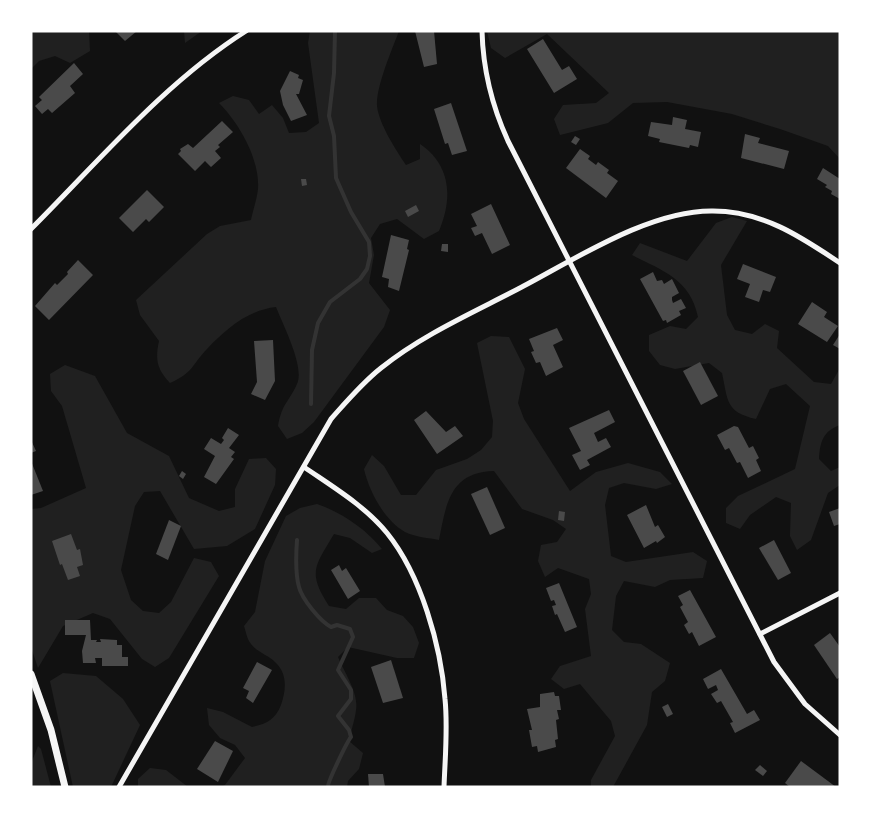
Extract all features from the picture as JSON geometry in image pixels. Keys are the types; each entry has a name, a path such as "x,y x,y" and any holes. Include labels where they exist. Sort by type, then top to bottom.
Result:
{"street":[{"path":"31,229 169,90 197,66 246,31"},
{"path":"482,31 485,72 501,126 570,262 782,676 817,716 840,735"},
{"path":"119,787 332,420 354,392 381,368 440,330 626,233 658,220 685,213 712,211 744,214 782,227 840,263"},
{"path":"304,467 374,519 404,556 417,585 439,658 444,688 446,718 444,787"},
{"path":"760,634 840,592"},
{"path":"31,674 50,730 65,787"}],"shaded area":[{"path":"31,31 89,31 90,51 70,63 55,56 39,61 31,69"},
{"path":"184,31 202,31 185,43"},
{"path":"310,31 399,31 379,89 377,98 378,113 388,137 406,165 420,159 420,144 430,152 443,172 447,195 439,231 424,239 397,219 380,224 371,238 374,255 369,283 390,310 384,327 314,422 302,433 287,439 278,426 284,407 299,377 296,357 276,307 256,312 238,322 214,342 188,372 170,383 158,364 159,341 140,315 136,300 207,234 220,226 251,220 258,189 256,166 241,131 219,103 233,96 249,100 259,114 272,105 283,118 289,133 306,132 319,123 308,43"},
{"path":"487,31 840,31 840,159 828,146 780,129 732,114 667,102 633,103 608,123 560,135 554,119 563,105 596,103 609,93 547,34 505,58 491,48"},
{"path":"732,217 747,221 721,265 727,315 735,330 752,334 765,324 779,331 777,348 814,382 831,384 840,368 840,425 834,427 826,434 820,447 819,459 831,471 840,467 840,485 828,493 811,540 797,550 790,536 791,503 776,497 750,515 740,529 726,523 726,508 738,496 795,469 810,406 786,384 770,389 756,419 746,416 738,413 730,404 722,373 709,363 675,369 660,365 649,351 649,335 670,326 686,329 698,317 689,294 682,285 664,272 632,255 640,243 687,261 716,223"},
{"path":"491,336 509,337 525,369 518,403 524,419 570,491 596,472 628,463 660,472 672,484 656,489 624,483 609,488 605,505 611,556 626,562 693,552 707,561 703,578 670,580 655,587 624,581 616,596 612,630 624,642 641,644 670,663 665,681 652,692 647,725 613,787 591,787 591,780 615,736 611,721 580,684 564,689 551,679 560,666 591,656 585,609 591,594 589,579 558,568 545,577 538,561 541,545 557,542 566,529 553,520 522,509 494,471 468,477 459,484 453,492 444,514 439,540 413,535 397,527 384,513 378,504 364,469 372,455 384,466 401,495 416,495 436,470 467,459 481,450 492,437 493,421 477,343"},
{"path":"65,365 95,376 127,433 169,456 189,498 219,511 235,507 235,489 249,459 266,458 276,469 275,485 255,529 227,546 194,549 160,491 144,492 135,506 121,570 131,600 143,611 159,613 171,602 194,558 211,562 219,576 169,658 155,667 142,659 110,619 93,613 63,626 38,668 31,647 31,509 41,508 86,488 62,406 51,391 50,374"},
{"path":"317,504 352,522 382,549 372,553 350,538 334,534 322,554 316,569 318,585 329,606 346,609 359,598 376,598 387,610 403,616 413,627 419,643 414,658 397,658 348,647 338,657 353,690 356,703 355,718 349,741 363,753 359,769 348,781 347,787 221,787 225,785 245,758 235,745 220,738 209,725 207,708 223,712 252,727 270,721 279,710 285,688 282,672 275,662 251,644 244,626 255,612 265,561 286,516 300,508"},
{"path":"63,673 96,676 123,699 140,725 111,787 73,787 50,681"},
{"path":"38,746 41,749 51,787 31,787 31,764"},
{"path":"150,768 166,770 188,787 138,787 138,779"}],"building":[{"path":"115,31 137,31 125,41"},
{"path":"415,31 434,31 437,64 424,67"},
{"path":"543,39 562,70 569,66 577,79 554,93 527,49"},
{"path":"74,63 83,74 70,86 75,93 52,113 48,109 42,114 35,106 42,100 39,97"},
{"path":"290,71 299,75 298,78 303,80 299,94 296,94 307,115 291,121 283,105 280,91"},
{"path":"451,103 467,151 452,155 448,143 445,144 434,109"},
{"path":"673,117 687,120 685,129 701,132 698,147 690,145 689,148 659,142 660,139 648,136 651,122 672,125"},
{"path":"222,121 233,132 218,145 220,147 215,151 221,158 211,167 205,161 195,171 178,154 181,151 180,149 188,144 193,148"},
{"path":"745,134 760,138 758,143 789,151 784,169 741,158"},
{"path":"575,136 580,139 576,145 571,142"},
{"path":"580,149 590,156 588,159 596,165 598,162 609,170 607,173 618,181 606,198 566,168"},
{"path":"823,168 840,179 840,199 831,194 832,191 825,187 827,185 817,179"},
{"path":"301,179 306,179 307,185 302,186"},
{"path":"147,190 164,207 149,222 146,219 133,232 119,218"},
{"path":"491,204 510,245 492,254 482,233 475,236 471,228 477,226 471,214"},
{"path":"416,205 419,211 408,217 405,211"},
{"path":"391,235 409,240 407,249 409,250 399,291 388,287 389,279 382,277"},
{"path":"442,244 448,244 448,252 441,251"},
{"path":"78,260 93,275 49,320 35,306 55,283 57,285 68,274 67,272"},
{"path":"743,264 776,277 770,292 763,290 759,302 745,297 750,284 737,279"},
{"path":"653,272 657,281 662,280 664,284 672,279 679,293 672,297 673,303 681,299 686,308 679,311 681,315 667,323 666,320 663,321 640,279"},
{"path":"812,302 827,312 824,317 838,326 827,342 798,324"},
{"path":"557,328 563,340 553,345 563,367 546,376 540,362 536,363 531,352 534,351 529,339"},
{"path":"840,334 840,349 833,345"},
{"path":"273,340 275,381 265,400 251,394 257,382 254,341"},
{"path":"700,362 718,396 701,405 683,371"},
{"path":"609,410 615,422 594,433 598,442 606,438 611,447 587,460 590,465 580,470 572,455 581,451 569,428"},
{"path":"426,411 446,432 455,426 463,436 437,454 414,420"},
{"path":"734,426 738,427 749,448 753,446 759,458 756,460 761,471 748,478 740,462 737,463 729,448 725,450 717,435"},
{"path":"228,428 239,435 229,448 235,452 231,457 234,459 216,484 204,477 215,456 204,449 211,438 221,444"},
{"path":"31,440 36,451 31,453"},
{"path":"31,461 43,491 31,495"},
{"path":"182,471 186,474 183,479 179,476"},
{"path":"487,487 505,528 490,535 471,494"},
{"path":"646,505 655,527 658,525 665,537 657,543 656,541 644,548 627,515"},
{"path":"840,508 840,524 834,526 829,512"},
{"path":"559,511 565,512 564,521 558,520"},
{"path":"169,520 181,526 168,560 156,554"},
{"path":"71,534 77,550 80,549 83,565 77,567 80,576 68,580 62,564 60,565 52,541"},
{"path":"774,540 791,573 778,580 759,548"},
{"path":"339,565 342,571 346,568 360,591 348,599 331,570"},
{"path":"559,583 577,627 565,632 557,614 555,615 552,606 556,605 554,600 551,601 546,588"},
{"path":"690,590 716,637 699,646 692,632 689,634 684,625 688,622 680,607 683,605 678,596"},
{"path":"65,620 90,620 91,640 101,642 100,639 117,640 117,645 122,645 122,657 128,657 128,666 102,666 102,658 95,658 96,663 83,663 82,651 86,635 65,635"},
{"path":"830,633 840,647 840,677 837,679 814,645"},
{"path":"391,660 403,698 383,703 371,667"},
{"path":"257,662 272,670 253,703 246,698 249,691 243,688"},
{"path":"721,669 747,714 754,710 760,720 735,733 730,723 733,722 721,701 717,703 711,694 718,690 716,685 708,689 703,679"},
{"path":"554,692 555,696 559,696 561,710 557,710 559,719 556,720 558,739 555,740 556,747 538,752 537,746 532,747 529,730 532,730 527,709 540,707 540,694"},
{"path":"668,704 673,714 667,717 662,707"},
{"path":"215,741 233,751 218,782 197,769"},
{"path":"801,761 836,787 790,787 785,783"},
{"path":"760,765 767,771 763,776 755,770"},
{"path":"368,774 383,774 385,787 369,787"}],"waterway":[{"path":"311,404 312,350 318,323 330,302 360,279 367,269 370,256 369,242 351,212 336,178 334,136 329,116 334,73 335,31"},
{"path":"297,540 297,576 301,592 317,615 327,624 331,627 337,625 350,629 353,637 338,670 351,690 351,699 338,716 349,730 351,737 328,787"}]}
